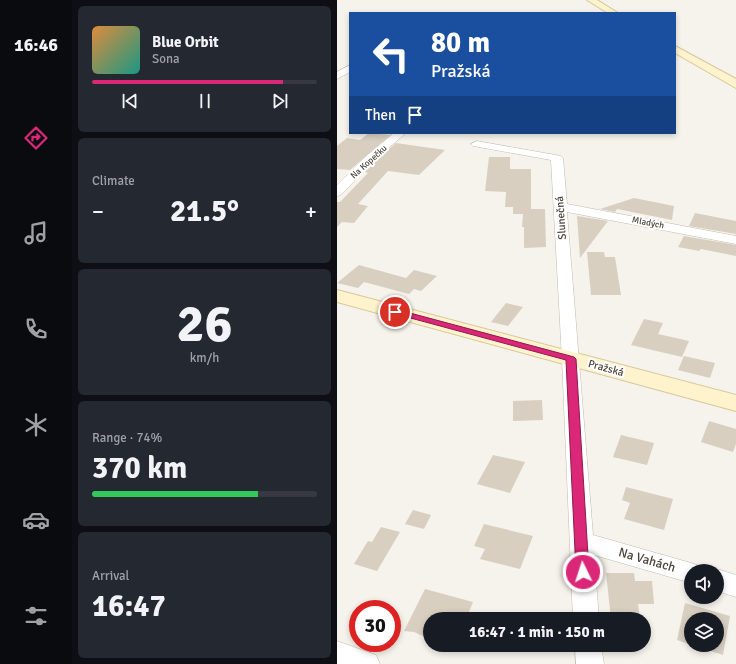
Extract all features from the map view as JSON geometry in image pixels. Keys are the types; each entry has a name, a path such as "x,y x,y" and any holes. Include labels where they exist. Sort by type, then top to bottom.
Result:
{"street":[{"path":"592,0 612,12"},
{"path":"676,50 736,84"},
{"name":"Na Kopečku","path":"337,192 368,160 400,134"},
{"name":"Slunečná","path":"477,144 557,158 571,359 586,612"},
{"name":"Mladých","path":"560,207 736,240"},
{"name":"Pražská","path":"337,296 736,403"},
{"name":"Na Vahách","path":"581,541 684,571"},
{"path":"724,582 736,586"},
{"path":"588,652 589,664"},
{"path":"337,654 366,664"}],"building":[{"path":"368,134 390,135 350,170 337,169 337,146 347,138 360,140"},
{"path":"396,143 445,150 419,175 388,171 358,204 368,206 354,223 342,222 337,227 337,202 340,202 368,173 365,172 373,163"},
{"path":"489,157 510,157 510,169 531,169 531,209 545,209 546,247 524,248 524,227 522,227 523,214 513,214 513,207 505,207 506,192 485,191"},
{"path":"634,198 674,206 672,220 617,209 615,212 600,209"},
{"path":"695,213 736,221 736,234 689,226"},
{"path":"577,216 608,221 580,258"},
{"path":"684,236 736,245 736,256 701,249 699,251 678,247"},
{"path":"587,252 604,252 605,257 615,257 621,295 591,295"},
{"path":"359,265 406,278 414,270 437,276 421,291 414,289 409,294 364,282 358,288 337,283"},
{"path":"506,303 523,307 508,326 491,322"},
{"path":"644,319 663,323 658,334 689,341 682,357 631,345"},
{"path":"684,356 715,363 710,378 678,370"},
{"path":"542,400 543,420 513,421 513,401"},
{"path":"709,421 736,429 736,444 733,452 701,442"},
{"path":"621,435 654,443 647,465 613,457"},
{"path":"493,455 525,462 510,493 477,484"},
{"path":"626,487 673,499 664,530 624,519 630,503 622,500"},
{"path":"413,510 431,515 424,529 405,524"},
{"path":"484,524 533,536 520,569 480,559 485,549 474,546"},
{"path":"381,527 400,532 377,571 354,564 368,541 372,542"},
{"path":"606,573 634,573 635,581 652,581 654,604 638,604 639,612 610,612"},
{"path":"425,589 473,602 469,612 423,612 423,636 414,632 404,631"},
{"path":"685,604 716,612 684,612 684,642 677,640"},
{"path":"724,614 730,616 724,649"},
{"path":"714,652 724,652 723,655"}],"route":[{"path":"395,312 571,359 583,572"}]}
